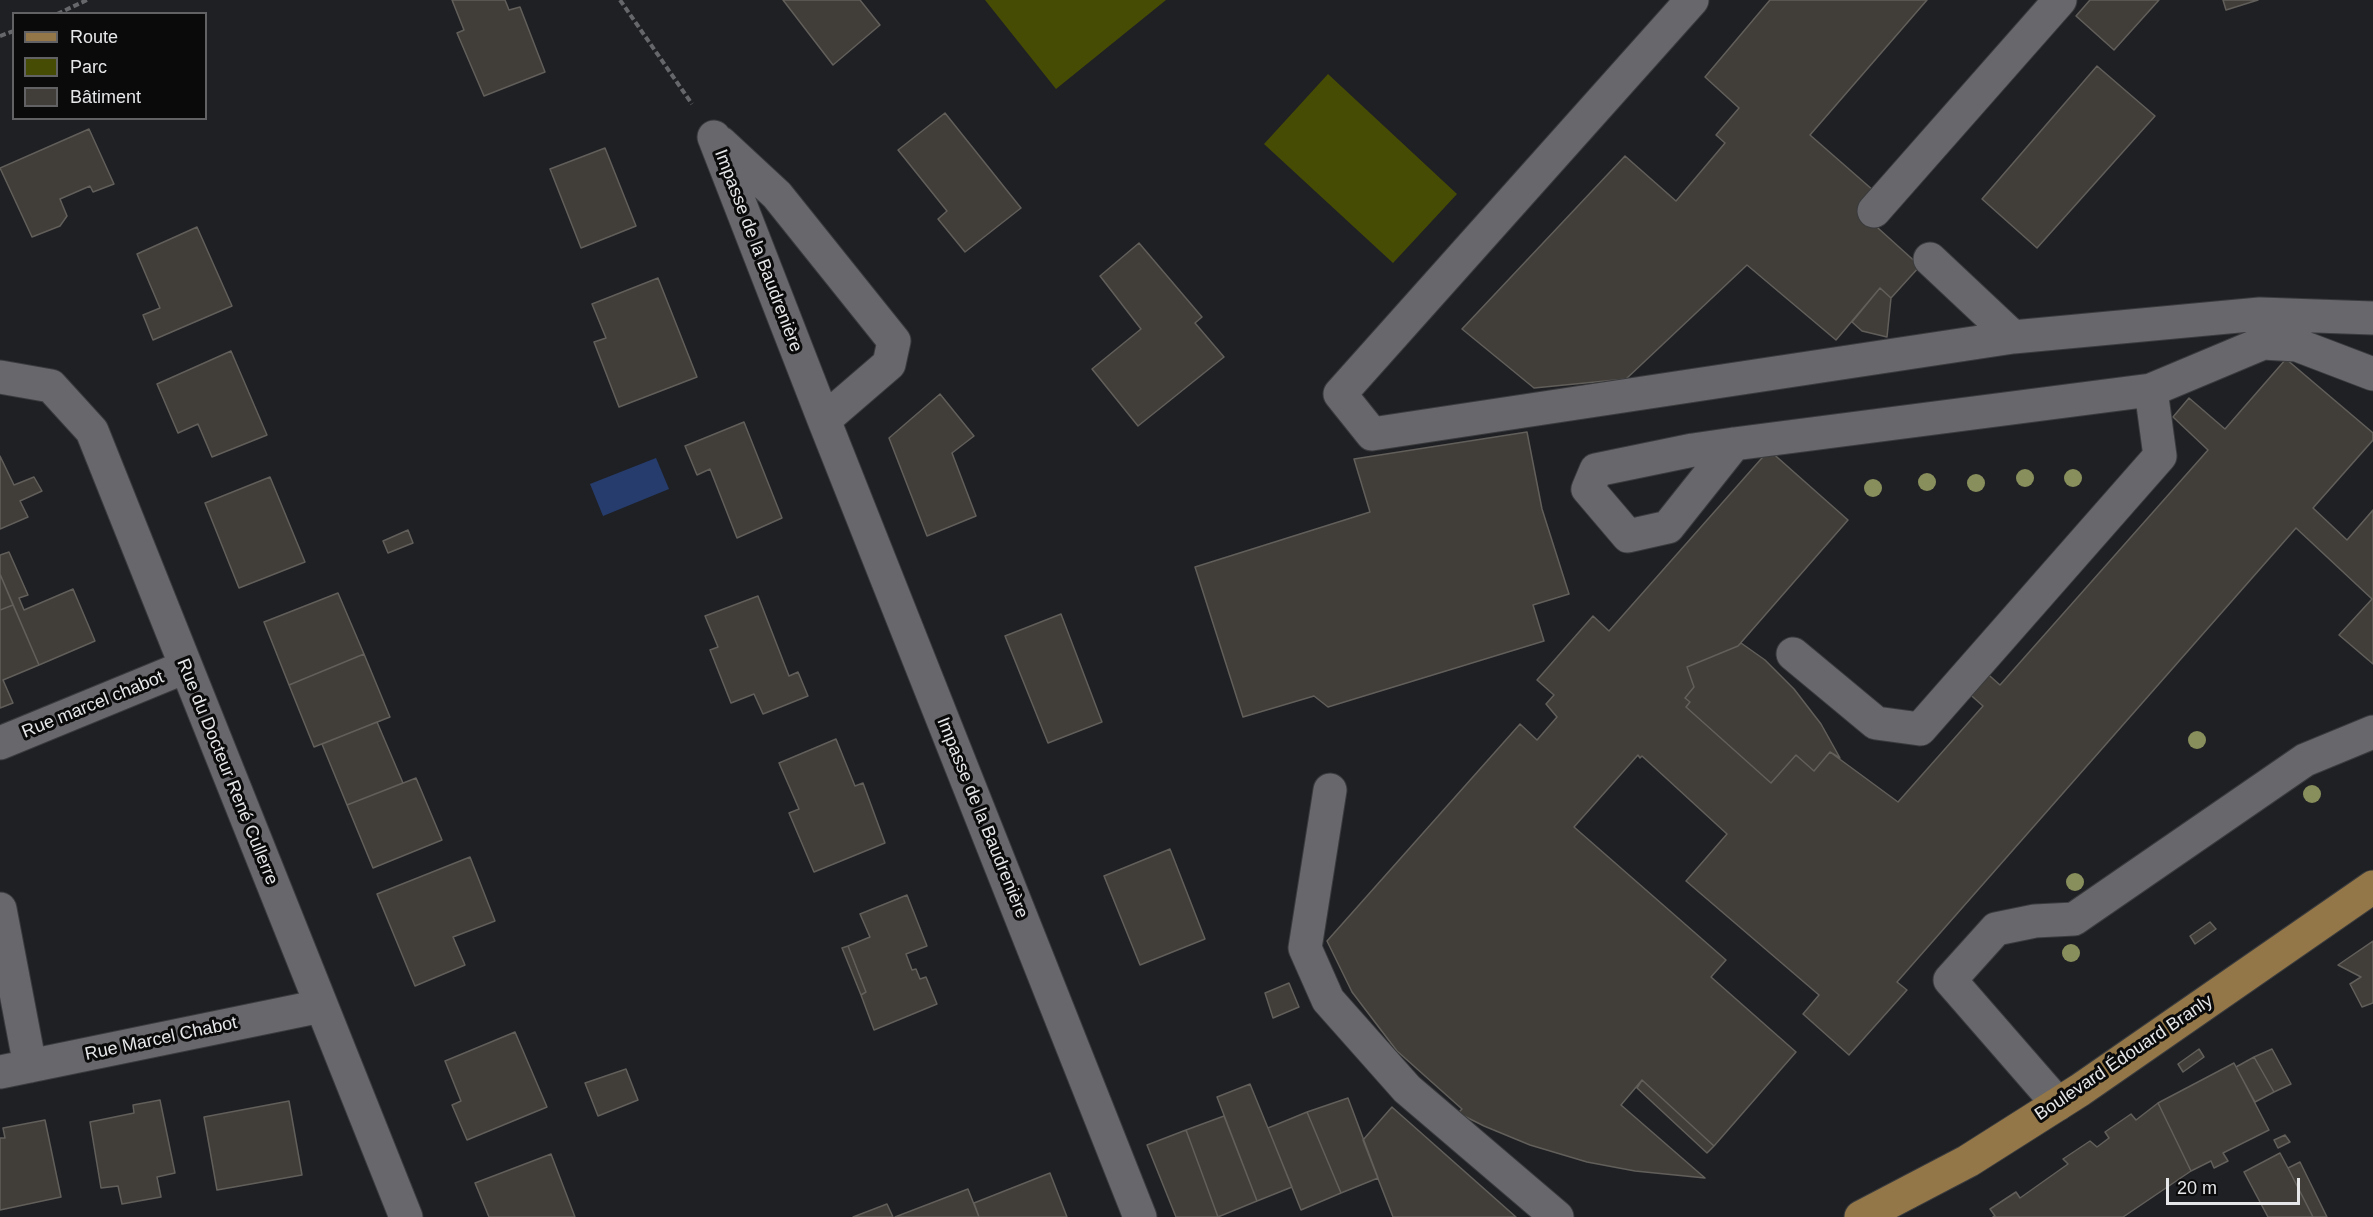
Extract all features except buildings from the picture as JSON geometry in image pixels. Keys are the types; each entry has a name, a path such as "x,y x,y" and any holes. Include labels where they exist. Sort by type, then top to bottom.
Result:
{"main road":[{"name":"Boulevard Édouard Branly","path":"1864,1216 1968,1161 2058,1104 2373,887"}],"street":[{"path":"1692,0 1340,394 1372,434 2013,337 2260,314 2373,318"},
{"path":"1874,211 2060,0"},
{"name":"Impasse de la Baudrenière","path":"714,137 777,195 894,341 889,364 824,420"},
{"name":"Impasse de la Baudrenière","path":"714,137 1140,1217"},
{"path":"1930,259 2013,337"},
{"path":"1734,444 2151,390 2263,343 2297,345 2373,374"},
{"name":"Rue du Docteur René Cullerre","path":"0,377 51,386 92,431 406,1217"},
{"path":"1793,654 1876,723 1920,729 2160,456 2151,390"},
{"name":"Rue marcel chabot","path":"0,743 185,667"},
{"path":"2058,1104 1950,980 1996,929 2035,921 2074,919 2305,760 2373,732"},
{"path":"1330,790 1305,948 1328,1000 1407,1089 1557,1217"},
{"path":"0,909 15,1069"},
{"name":"Rue Marcel Chabot","path":"15,1069 321,1006"}],"path":[{"path":"61,12 87,0"},
{"path":"620,0 714,137"}],"green space":[{"path":"985,0 1166,0 1056,89"},
{"path":"1328,74 1457,194 1393,263 1264,144"}],"water":[{"path":"656,458 669,489 603,516 590,484"}]}
